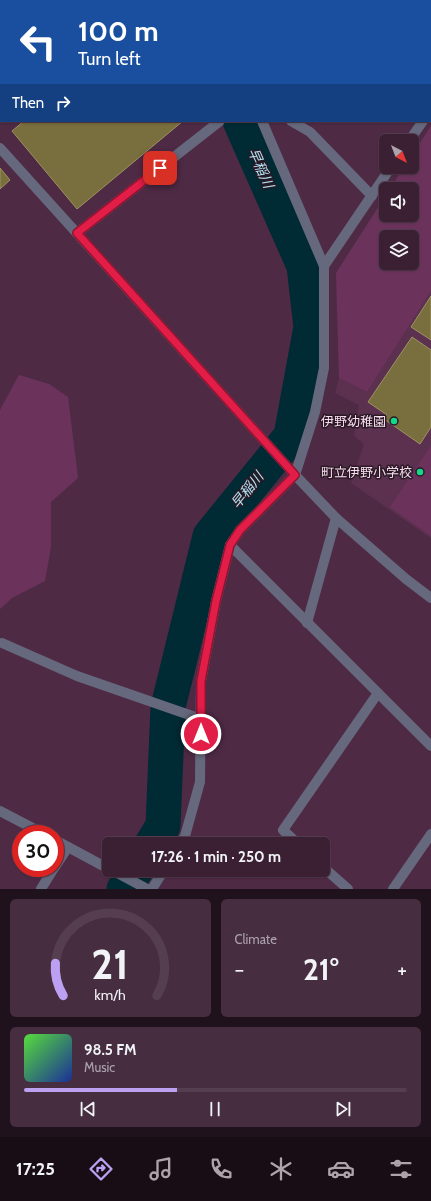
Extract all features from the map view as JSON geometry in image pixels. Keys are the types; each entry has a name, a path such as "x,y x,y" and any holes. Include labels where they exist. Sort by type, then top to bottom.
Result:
{"street":[{"path":"77,233 219,122"},
{"path":"184,837 200,782 201,681 216,601 230,545 240,530 295,475 315,412 324,368 324,266 262,122"},
{"path":"293,122 310,132 372,196"},
{"path":"414,134 422,122"},
{"path":"0,148 295,475 336,518 406,579 431,598"},
{"path":"324,266 386,174"},
{"path":"307,623 336,518"},
{"path":"230,545 431,746"},
{"path":"2,643 77,676 201,719"},
{"path":"290,837 283,830 378,693"},
{"path":"0,811 27,825"},
{"path":"393,889 431,834"},
{"path":"64,844 102,865"},
{"path":"64,853 68,846"},
{"path":"330,873 348,889"},
{"path":"42,889 49,877"},
{"path":"125,877 147,889"},
{"path":"152,889 160,877"}],"shaded area":[{"path":"431,126 431,291 367,392 339,378 336,273 379,206 379,222 419,222 419,182 394,182 400,174 419,174 419,144"},
{"name":"伊野幼稚園","path":"431,291 431,538 351,483 364,444 354,436 359,405 335,393 339,378 367,392"},
{"path":"19,375 49,384 68,397 78,478 51,502 51,547 45,581 12,598 0,609 0,410"},
{"name":"町立伊野小学校","path":"431,446 431,536 390,507"}],"building":[{"path":"23,122 182,122 77,209 12,131"},
{"path":"0,168 10,180 0,189"},
{"path":"431,296 431,340 411,327"},
{"path":"412,337 431,350 431,427 420,444 384,419 387,415 368,402"}],"waterway":[{"name":"早稲川","path":"156,837 163,826 168,707 210,536 291,436 311,327 304,266 240,122"},
{"name":"早稲川","path":"124,889 132,877"}],"place":[{"name":"伊野幼稚園","path":"394,421"},
{"name":"町立伊野小学校","path":"420,472"}],"route":[{"path":"160,168 77,233 295,475 240,530 230,545 216,601 201,681 201,734"}]}
